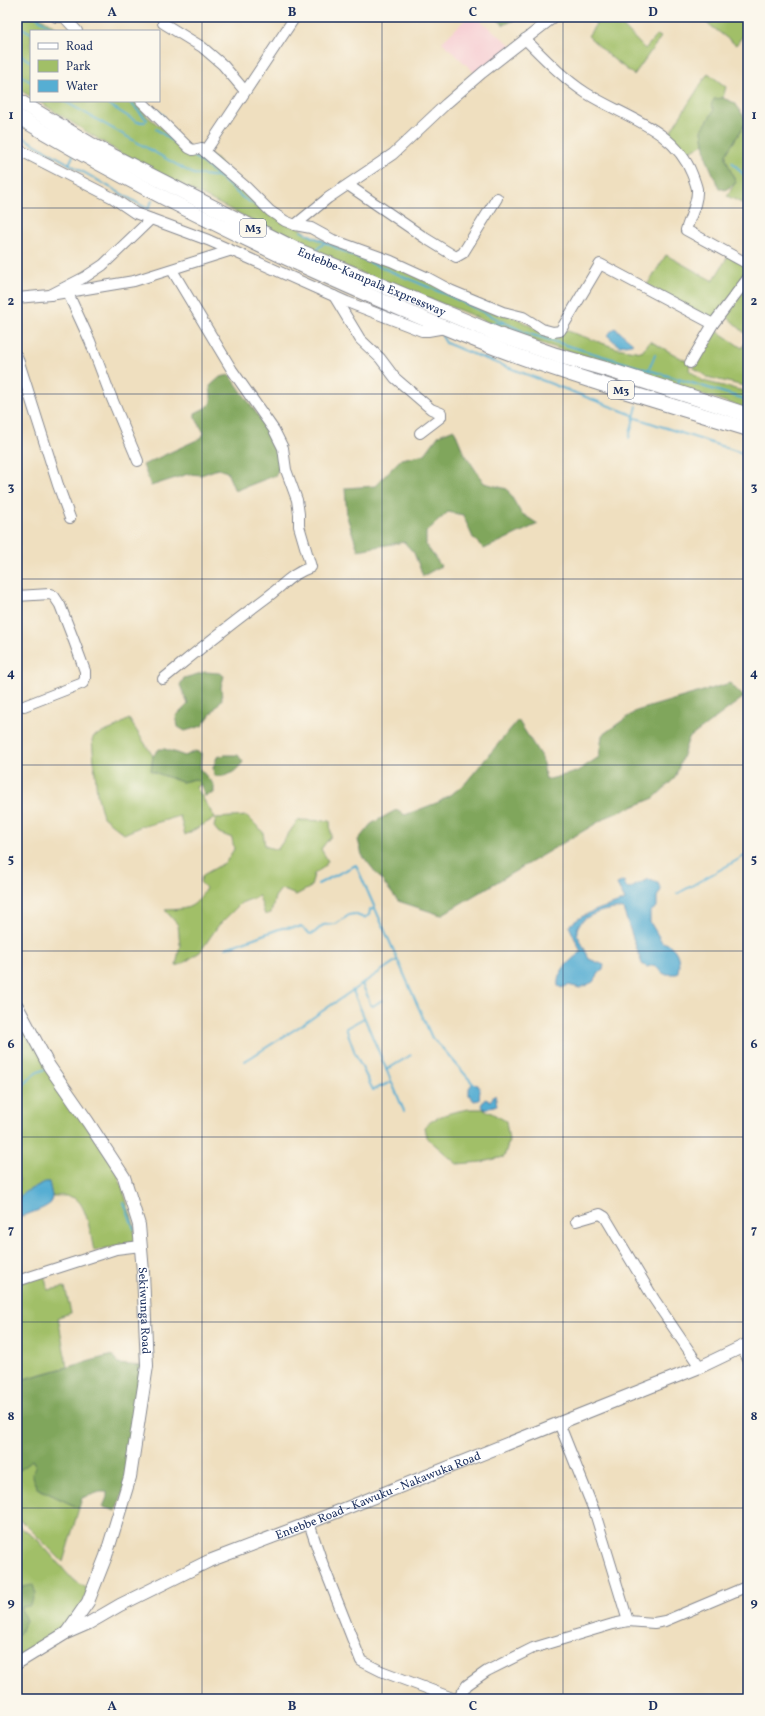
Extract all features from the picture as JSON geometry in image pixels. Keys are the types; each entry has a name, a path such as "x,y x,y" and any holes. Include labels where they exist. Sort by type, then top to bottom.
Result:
{"highway":[{"name":"Entebbe-Kampala Expressway","path":"17,100 101,151 194,199 318,259 513,340 556,355 609,370 748,415"},
{"name":"Entebbe-Kampala Expressway","path":"17,116 108,168 254,243 360,292 446,328 519,356 748,429"}],"main road":[{"name":"Sekiwunga Road","path":"17,1006 48,1066 88,1122 124,1177 139,1225 141,1246 146,1318 146,1366 130,1477 106,1556 88,1602 66,1633"},
{"name":"Entebbe Road - Kawuku - Nakawuka Road","path":"17,1663 66,1633 89,1623 113,1609 209,1561 309,1523 700,1367 745,1345"},
{"path":"90,1595 96,1605 102,1608 113,1609"}],"street":[{"path":"57,17 64,17 76,30"},
{"path":"295,225 328,198 393,154 446,104 554,17"},
{"path":"205,152 293,18"},
{"path":"162,24 202,47 223,65 245,91"},
{"path":"525,39 559,73 579,88 605,105 644,124 677,148 688,164 697,189 694,207 686,230 748,264"},
{"path":"142,102 189,148 193,150 202,148 270,211 295,225 311,228 333,240 426,277 450,290 503,312 523,317 550,332 557,332 562,328 600,264 713,324"},
{"path":"17,150 113,198 135,213 208,240 400,324 422,331 446,328"},
{"path":"348,185 425,238 456,257 463,254 497,198"},
{"path":"50,295 102,265 151,218"},
{"path":"17,298 50,295 134,281 172,270 229,250"},
{"path":"163,679 211,640 274,593 289,577 311,567 299,526 297,500 288,476 283,448 274,430 232,370 172,270"},
{"path":"690,363 713,324 748,278"},
{"path":"67,291 90,340 110,394 138,461"},
{"path":"334,296 360,339 380,358 395,378 431,409 441,413 441,417 420,433"},
{"path":"17,356 58,486 70,518"},
{"path":"17,596 50,594 57,600 85,671 83,683 24,706"},
{"path":"576,1221 603,1214 654,1299 700,1367"},
{"path":"17,1281 116,1249 141,1246"},
{"path":"745,1345 748,1359"},
{"path":"559,1423 595,1513 628,1621"},
{"path":"309,1523 322,1562 361,1661 381,1671 456,1699 468,1685 487,1671 533,1648 628,1621 654,1623 665,1621 748,1586"}],"shaded area":[{"path":"468,17 476,17 512,46 478,76 442,42"}],"green space":[{"path":"17,17 40,17 60,30 30,30 30,96 17,88"},
{"path":"494,17 532,17 527,21 516,19 504,25"},
{"path":"590,17 614,17 645,49 657,35 661,37 634,75 612,58 588,36 596,24"},
{"path":"699,17 748,17 748,29 736,45"},
{"path":"708,73 726,87 723,98 714,99 714,110 702,130 704,144 685,153 667,137"},
{"path":"723,98 735,103 747,121 726,154 726,159 736,183 725,190 719,188 707,160 702,130 714,110 711,105 714,99"},
{"path":"40,102 136,102 147,116 198,157 206,150 265,205 289,219 309,235 404,268 511,315 543,333 565,330 616,348 642,352 650,341 690,363 689,370 703,381 748,392 748,409 528,339 459,310 368,276 329,259 128,158"},
{"path":"747,121 748,206 727,196 735,183 726,159 726,154"},
{"path":"666,255 713,281 728,256 748,266 748,273 713,320 647,285"},
{"path":"748,281 748,336 724,314"},
{"path":"714,329 742,348 748,338 748,387 707,377 694,368 694,362"},
{"path":"230,375 277,443 282,460 276,475 235,491 227,472 218,469 201,475 188,474 151,486 143,465 201,438 204,433 195,417 195,413 210,404 210,386 220,377"},
{"path":"454,429 463,451 484,483 507,489 521,513 538,524 484,549 473,538 463,515 448,512 426,532 426,545 441,566 423,576 414,553 404,542 358,550 347,517 345,488 375,486 401,459 425,454 439,435"},
{"path":"205,672 219,673 224,676 221,687 222,699 202,726 185,731 178,727 176,716 188,704 180,685 184,678"},
{"path":"730,683 744,697 689,738 675,778 654,798 607,817 441,915 398,901 362,855 358,840 371,824 396,810 405,815 439,802 463,786 518,720 542,758 546,780 576,772 599,757 602,735 636,711"},
{"path":"129,719 153,756 151,771 182,782 195,779 200,782 201,784 196,787 215,818 185,835 180,816 145,826 144,825 124,834 103,817 97,794 92,740 94,736 112,729"},
{"path":"159,749 165,749 185,756 195,751 201,753 200,769 214,785 214,793 205,796 200,783 195,779 182,782 151,771 153,756"},
{"path":"225,755 238,755 243,762 231,774 214,776 213,768 217,757"},
{"path":"247,816 263,832 265,846 277,850 298,820 330,821 331,836 321,849 328,861 324,867 314,874 311,887 296,895 281,889 275,897 271,913 265,915 259,896 241,903 218,926 200,952 182,964 176,966 180,945 178,925 165,910 185,908 194,904 206,888 200,882 203,875 226,862 234,849 232,838 219,833 214,827 216,818"},
{"path":"17,1013 118,1174 139,1241 94,1251 88,1222 82,1207 74,1198 52,1196 49,1182 37,1186 17,1199 17,1182 20,1180 17,1175"},
{"path":"469,1109 484,1109 506,1121 509,1141 504,1157 482,1162 457,1164 426,1137 424,1127 429,1123 445,1115"},
{"path":"44,1275 48,1290 65,1287 71,1313 58,1317 67,1367 17,1381 17,1284"},
{"path":"112,1355 118,1364 143,1366 128,1478 116,1511 103,1507 107,1497 107,1492 100,1492 82,1498 79,1508 37,1488 32,1477 36,1466 32,1460 20,1470 17,1470 17,1381"},
{"path":"32,1460 36,1466 32,1477 37,1488 79,1508 63,1562 25,1524 17,1519 17,1470 20,1470"},
{"path":"17,1525 38,1540 72,1579 88,1589 84,1601 65,1629 17,1659 17,1635 20,1633 21,1587 17,1588"},
{"path":"33,1585 36,1594 30,1606 20,1607 26,1620 20,1633 17,1635 17,1588"}],"water":[{"path":"615,328 633,343 619,346 607,335"},
{"path":"648,879 658,883 661,890 657,897 657,907 650,912 650,922 662,942 671,946 675,950 679,964 677,974 664,974 654,965 647,967 642,964 623,909 617,909 602,911 587,917 578,927 577,934 589,959 604,965 603,970 593,982 580,988 568,985 562,988 558,986 559,975 565,966 581,952 569,926 589,913 625,900 617,884 624,881 625,886 629,889"},
{"path":"472,1084 478,1085 480,1090 479,1100 474,1101 469,1095 469,1088"},
{"path":"495,1095 497,1105 484,1109 481,1105 485,1099 490,1101"},
{"path":"45,1182 49,1182 52,1196 51,1203 17,1219 17,1199 25,1192"}],"waterway":[{"path":"36,17 55,30"},
{"path":"17,25 30,32"},
{"path":"17,53 30,61"},
{"path":"17,73 30,81"},
{"path":"66,102 193,174 220,177"},
{"path":"105,102 137,122 145,122"},
{"path":"130,102 147,120"},
{"path":"157,110 164,116"},
{"path":"156,129 203,163 243,198 261,208"},
{"path":"17,134 148,209 152,201"},
{"path":"69,164 73,156"},
{"path":"732,162 743,174 748,174"},
{"path":"301,231 345,252 452,297 526,333 748,400"},
{"path":"315,251 324,243"},
{"path":"489,324 504,323"},
{"path":"442,336 446,343 465,351 633,415"},
{"path":"649,369 655,355"},
{"path":"677,386 680,378"},
{"path":"629,438 637,406"},
{"path":"633,417 748,455"},
{"path":"677,894 748,854"},
{"path":"318,884 356,865 432,1038 475,1086"},
{"path":"226,948 282,928 301,927 310,934 314,933 323,925 336,924 349,915 354,914 364,918 369,915 370,910 375,908"},
{"path":"245,1061 305,1023 397,960"},
{"path":"362,984 370,1004 373,1006 382,1000"},
{"path":"353,991 404,1111"},
{"path":"364,1018 346,1028 355,1053 373,1090 391,1082"},
{"path":"386,1070 411,1055"},
{"path":"17,1087 25,1084 36,1073 46,1069"},
{"path":"124,1203 134,1229"}]}
